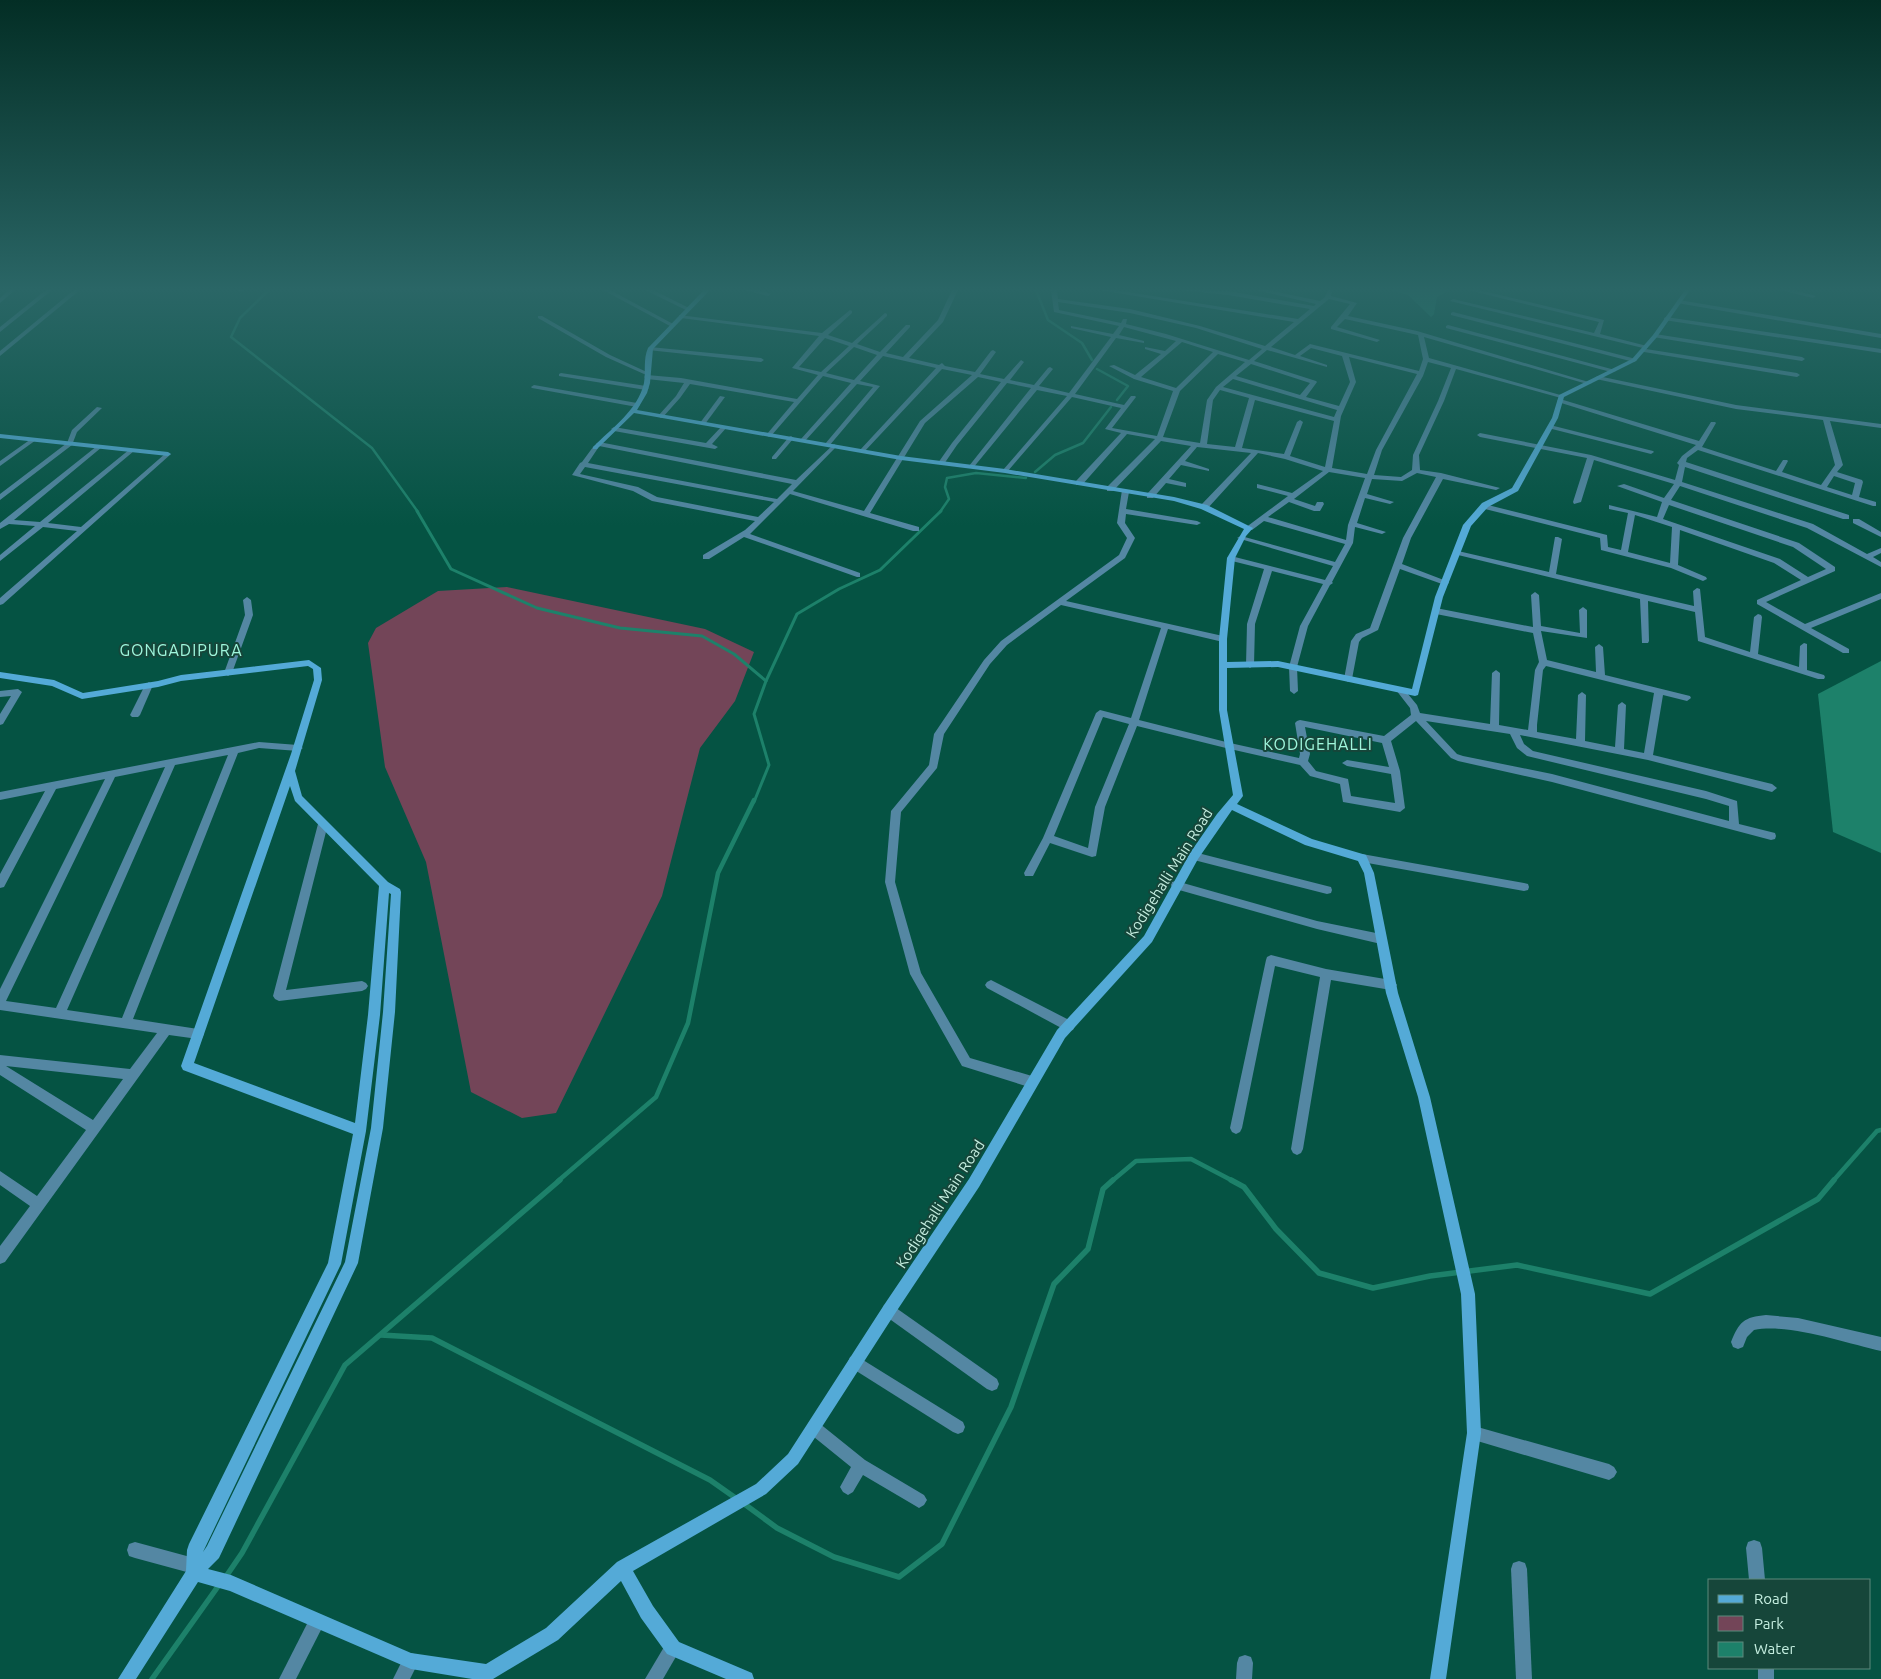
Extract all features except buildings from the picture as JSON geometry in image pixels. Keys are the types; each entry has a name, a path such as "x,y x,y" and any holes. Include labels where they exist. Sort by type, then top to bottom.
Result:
{"street":[{"path":"633,368 647,375 799,401"},
{"path":"648,368 643,397 635,408 597,446 582,464 576,475 635,489 655,500 760,520"},
{"path":"706,557 745,534 790,492 830,446 877,386 797,368"},
{"path":"769,435 828,368"},
{"path":"803,440 867,368"},
{"path":"862,451 939,368"},
{"path":"955,368 1126,407"},
{"path":"866,514 902,458 922,422 980,368"},
{"path":"942,463 954,444 1016,368"},
{"path":"1005,471 1071,396 1092,368"},
{"path":"1117,368 1136,378 1177,390"},
{"path":"1136,378 1148,368"},
{"path":"1110,489 1159,440 1177,390 1200,368"},
{"path":"1203,446 1210,400 1218,388 1242,368"},
{"path":"1270,368 1314,382 1302,397"},
{"path":"1328,583 1269,566 1231,558 1241,538 1249,528 1328,470 1337,420 1353,382 1349,368"},
{"path":"1402,368 1420,373"},
{"path":"1294,691 1293,667 1304,626 1349,543 1362,495 1379,450 1422,368"},
{"path":"1416,470 1416,455 1441,401 1453,368"},
{"path":"1458,368 1560,399 1778,474 1873,504"},
{"path":"1546,368 1593,381 1736,407 1881,426"},
{"path":"1602,368 1612,371"},
{"path":"1223,665 1278,664 1415,693 1445,582 1458,553 1467,525 1484,506 1515,489 1550,427 1560,399 1617,368"},
{"path":"1758,368 1797,375"},
{"path":"971,467 1050,369"},
{"path":"561,375 646,388"},
{"path":"1232,377 1341,409"},
{"path":"660,416 678,397 688,382"},
{"path":"534,387 635,408 660,416 902,458 1005,471 1150,496 1204,507 1249,528"},
{"path":"1218,388 1337,420"},
{"path":"703,423 722,397"},
{"path":"1133,398 1108,430 1159,440 1256,451 1286,457 1328,470 1402,479 1416,470 1496,488"},
{"path":"1238,449 1252,398"},
{"path":"0,498 70,444 74,431 99,408"},
{"path":"1822,488 1839,465 1826,420"},
{"path":"1286,457 1300,422"},
{"path":"1660,520 1667,500 1678,483 1681,463 1684,457 1699,446 1713,423"},
{"path":"707,446 724,427"},
{"path":"1550,427 1651,452"},
{"path":"614,429 715,447"},
{"path":"1079,483 1124,433"},
{"path":"1480,435 1591,457 1678,483 1810,526 1881,565"},
{"path":"0,602 168,454 1,438"},
{"path":"774,458 791,438"},
{"path":"0,464 33,440"},
{"path":"1150,496 1195,445"},
{"path":"597,446 798,483"},
{"path":"0,527 4,520 99,447"},
{"path":"0,559 132,450"},
{"path":"1204,507 1256,451"},
{"path":"1577,502 1591,457"},
{"path":"1778,474 1786,461"},
{"path":"1180,462 1207,470"},
{"path":"1681,463 1846,516"},
{"path":"582,464 779,501"},
{"path":"1832,474 1860,482 1855,498"},
{"path":"1348,679 1355,641 1359,636 1374,630 1408,538 1440,475"},
{"path":"1164,480 1183,485"},
{"path":"1260,486 1317,509 1320,504"},
{"path":"1621,486 1796,545 1832,569 1760,602 1846,651"},
{"path":"790,492 916,529"},
{"path":"1032,1082 966,1062 916,974 890,882 896,811 934,766 938,734 987,662 1004,643 1122,556 1131,538 1120,523 1125,492"},
{"path":"1362,495 1390,502"},
{"path":"1484,506 1604,537 1604,548 1674,566 1703,579"},
{"path":"1612,506 1660,520 1777,561 1807,580"},
{"path":"1122,511 1197,524"},
{"path":"1624,552 1632,512"},
{"path":"1262,518 1349,543"},
{"path":"4,520 83,529"},
{"path":"1856,521 1881,536"},
{"path":"1353,524 1382,532"},
{"path":"1674,566 1676,526"},
{"path":"745,534 857,575"},
{"path":"1241,538 1338,565"},
{"path":"1552,575 1558,539"},
{"path":"1867,557 1881,550"},
{"path":"1458,553 1699,610"},
{"name":"Kodigehalli Main Road","path":"196,1571 231,1583 317,1622 411,1661 487,1673 552,1634 623,1568 765,1485 794,1459 889,1310 974,1183 1061,1034 1148,939 1176,885 1194,856 1238,796 1223,710 1223,639 1231,558"},
{"path":"1397,565 1445,582"},
{"path":"1250,665 1251,624 1269,566"},
{"path":"1698,591 1702,639 1821,677"},
{"path":"1533,734 1532,725 1538,680 1543,662 1537,629 1535,595"},
{"path":"1805,627 1881,596"},
{"path":"1644,597 1645,641"},
{"path":"228,673 249,615 246,600"},
{"path":"1059,602 1223,639"},
{"path":"1436,612 1584,636 1583,610"},
{"path":"1754,656 1758,617"},
{"path":"1048,838 1092,853 1100,807 1134,722 1165,627"},
{"path":"1599,646 1601,676"},
{"path":"1803,671 1804,646"},
{"path":"1543,662 1687,698"},
{"path":"0,675 54,682 82,696 181,678 309,664 317,668 318,680 298,748 187,1066 360,1131"},
{"path":"1494,728 1496,673"},
{"path":"135,715 149,685"},
{"path":"1400,690 1414,707 1416,716 1454,756 1461,759 1552,778 1771,836"},
{"path":"1648,757 1659,691"},
{"path":"0,694 18,692 0,722"},
{"path":"1580,744 1582,695"},
{"path":"1619,751 1622,705"},
{"path":"1028,873 1048,838 1100,713 1230,746 1303,762 1313,774 1345,782 1346,800 1400,808 1395,771 1386,740"},
{"path":"1303,762 1305,754 1300,723 1386,740 1416,716 1533,734 1619,751 1772,788"},
{"path":"1513,731 1520,746 1530,754 1706,795 1734,804 1734,826"},
{"path":"0,805 3,796 259,744 298,748"},
{"path":"125,1024 234,750"},
{"path":"59,1014 172,762"},
{"path":"1347,764 1395,771"},
{"path":"126,1679 196,1571 213,1552 351,1264 377,1128 389,1012 396,892 384,885 298,798 290,772"},
{"path":"0,1001 112,774"},
{"path":"0,884 53,786"},
{"path":"1231,805 1309,842 1362,858 1524,887"},
{"path":"323,824 279,996 362,986"},
{"path":"1194,856 1327,890"},
{"path":"1362,858 1369,873 1391,985 1424,1097 1462,1259 1468,1294 1474,1433 1438,1679"},
{"path":"196,1571 195,1550 334,1264 360,1131 374,1015 384,885"},
{"path":"1176,885 1317,925 1381,939"},
{"path":"1236,1128 1271,960 1326,974 1391,985"},
{"path":"1297,1149 1326,974"},
{"path":"991,985 1069,1026"},
{"path":"0,1005 198,1034"},
{"path":"0,1257 166,1030"},
{"path":"0,1060 133,1075"},
{"path":"0,1069 94,1128"},
{"path":"0,1177 38,1204"},
{"path":"889,1310 992,1384"},
{"path":"1738,1342 1743,1330 1754,1323 1776,1321 1881,1344"},
{"path":"856,1362 958,1426"},
{"path":"814,1428 860,1465 920,1500"},
{"path":"1474,1433 1609,1472"},
{"path":"848,1487 860,1465"},
{"path":"1754,1548 1757,1579"},
{"path":"135,1550 196,1571"},
{"path":"623,1568 648,1612 673,1648 746,1679"},
{"path":"1518,1569 1524,1679"},
{"path":"287,1679 317,1622"},
{"path":"653,1679 673,1648"},
{"path":"401,1679 411,1661"}],"green space":[{"path":"507,587 705,629 754,652 735,701 700,748 662,896 556,1113 522,1118 471,1092 426,862 385,767 368,643 376,628 438,591"}],"water":[{"path":"1881,661 1881,853 1833,832 1818,694"}],"waterway":[{"path":"271,368 372,448 418,512"},
{"path":"1097,369 1128,386 1117,400"},
{"path":"1035,472 1055,455 1083,443 1111,407"},
{"path":"940,512 949,499 945,487 947,478 976,473 1026,478"},
{"path":"417,511 451,569 537,608 620,628 702,636 734,654 766,681"},
{"path":"766,681 797,614 839,589 880,570 940,512"},
{"path":"754,802 769,765 754,714 766,681"},
{"path":"558,1181 656,1097 688,1023 718,873 754,800"},
{"path":"1833,1181 1877,1131 1881,1130"},
{"path":"1112,1181 1136,1161 1191,1159 1233,1181"},
{"path":"225,1578 242,1553 345,1365 560,1180"},
{"path":"743,1503 777,1528 834,1557 899,1577 942,1544 1011,1407 1054,1284 1088,1249 1103,1189 1113,1180"},
{"path":"1231,1180 1244,1187 1276,1229 1319,1273 1373,1288 1430,1276 1517,1265 1650,1294 1818,1199 1834,1180"},
{"path":"381,1335 432,1338 710,1480 737,1499"},
{"path":"152,1679 219,1585"}],"district":[{"name":"GONGADIPURA","path":"181,650"},
{"name":"KODIGEHALLI","path":"1318,744"}]}
